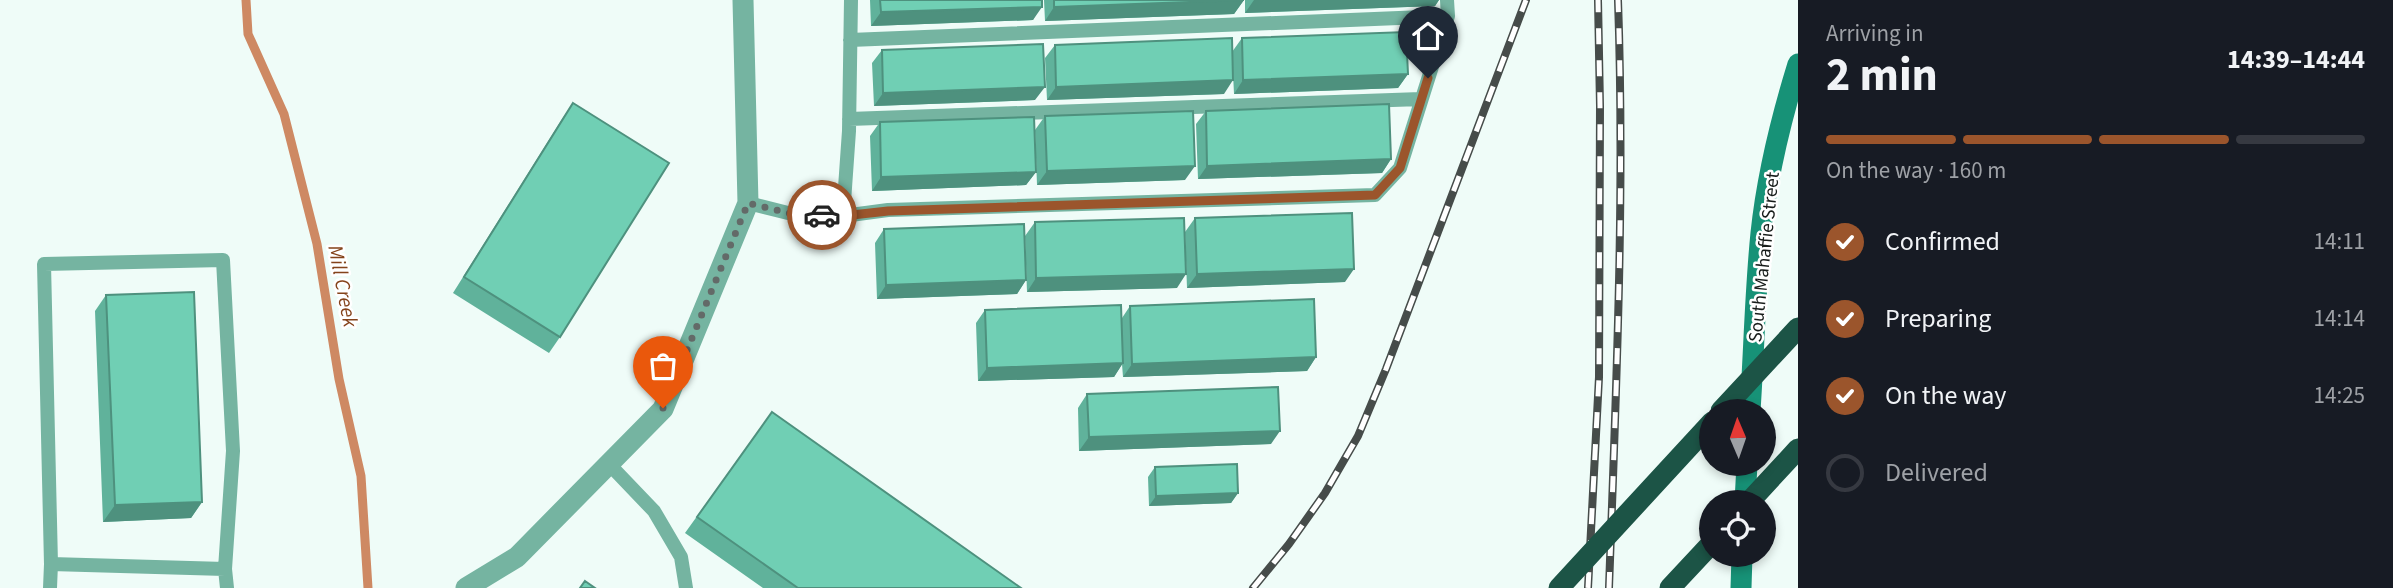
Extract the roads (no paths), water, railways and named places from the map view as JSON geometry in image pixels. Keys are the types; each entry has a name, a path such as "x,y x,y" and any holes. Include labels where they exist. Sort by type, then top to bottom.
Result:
{"highway":[{"path":"1732,399 1798,328"},
{"path":"1559,588 1699,436"},
{"path":"1759,490 1798,449"},
{"path":"1670,588 1699,557"}],"street":[{"path":"466,588 517,558 663,408 748,203 743,0"},
{"name":"South Mahaffie Street","path":"1751,399 1762,233 1768,189 1782,119 1798,64"},
{"path":"1741,588 1742,567"}],"lane":[{"path":"843,216 849,119 851,0"},
{"path":"748,203 792,214 843,216 888,211 1375,195 1400,168 1448,16 1447,0"},
{"path":"850,40 1448,16"},
{"path":"849,119 1421,99"},
{"path":"50,588 44,264 223,260 233,451 226,588"},
{"path":"608,464 654,511 681,557 686,588"},
{"path":"51,565 225,569"}],"waterway":[{"name":"Mill Creek","path":"246,0 248,34 284,114 317,244 339,379 361,476 368,588"}],"railway":[{"path":"1253,588 1289,544 1325,493 1358,436 1526,0"},
{"path":"1588,588 1599,377 1598,0"},
{"path":"1609,588 1620,220 1618,0"}]}
